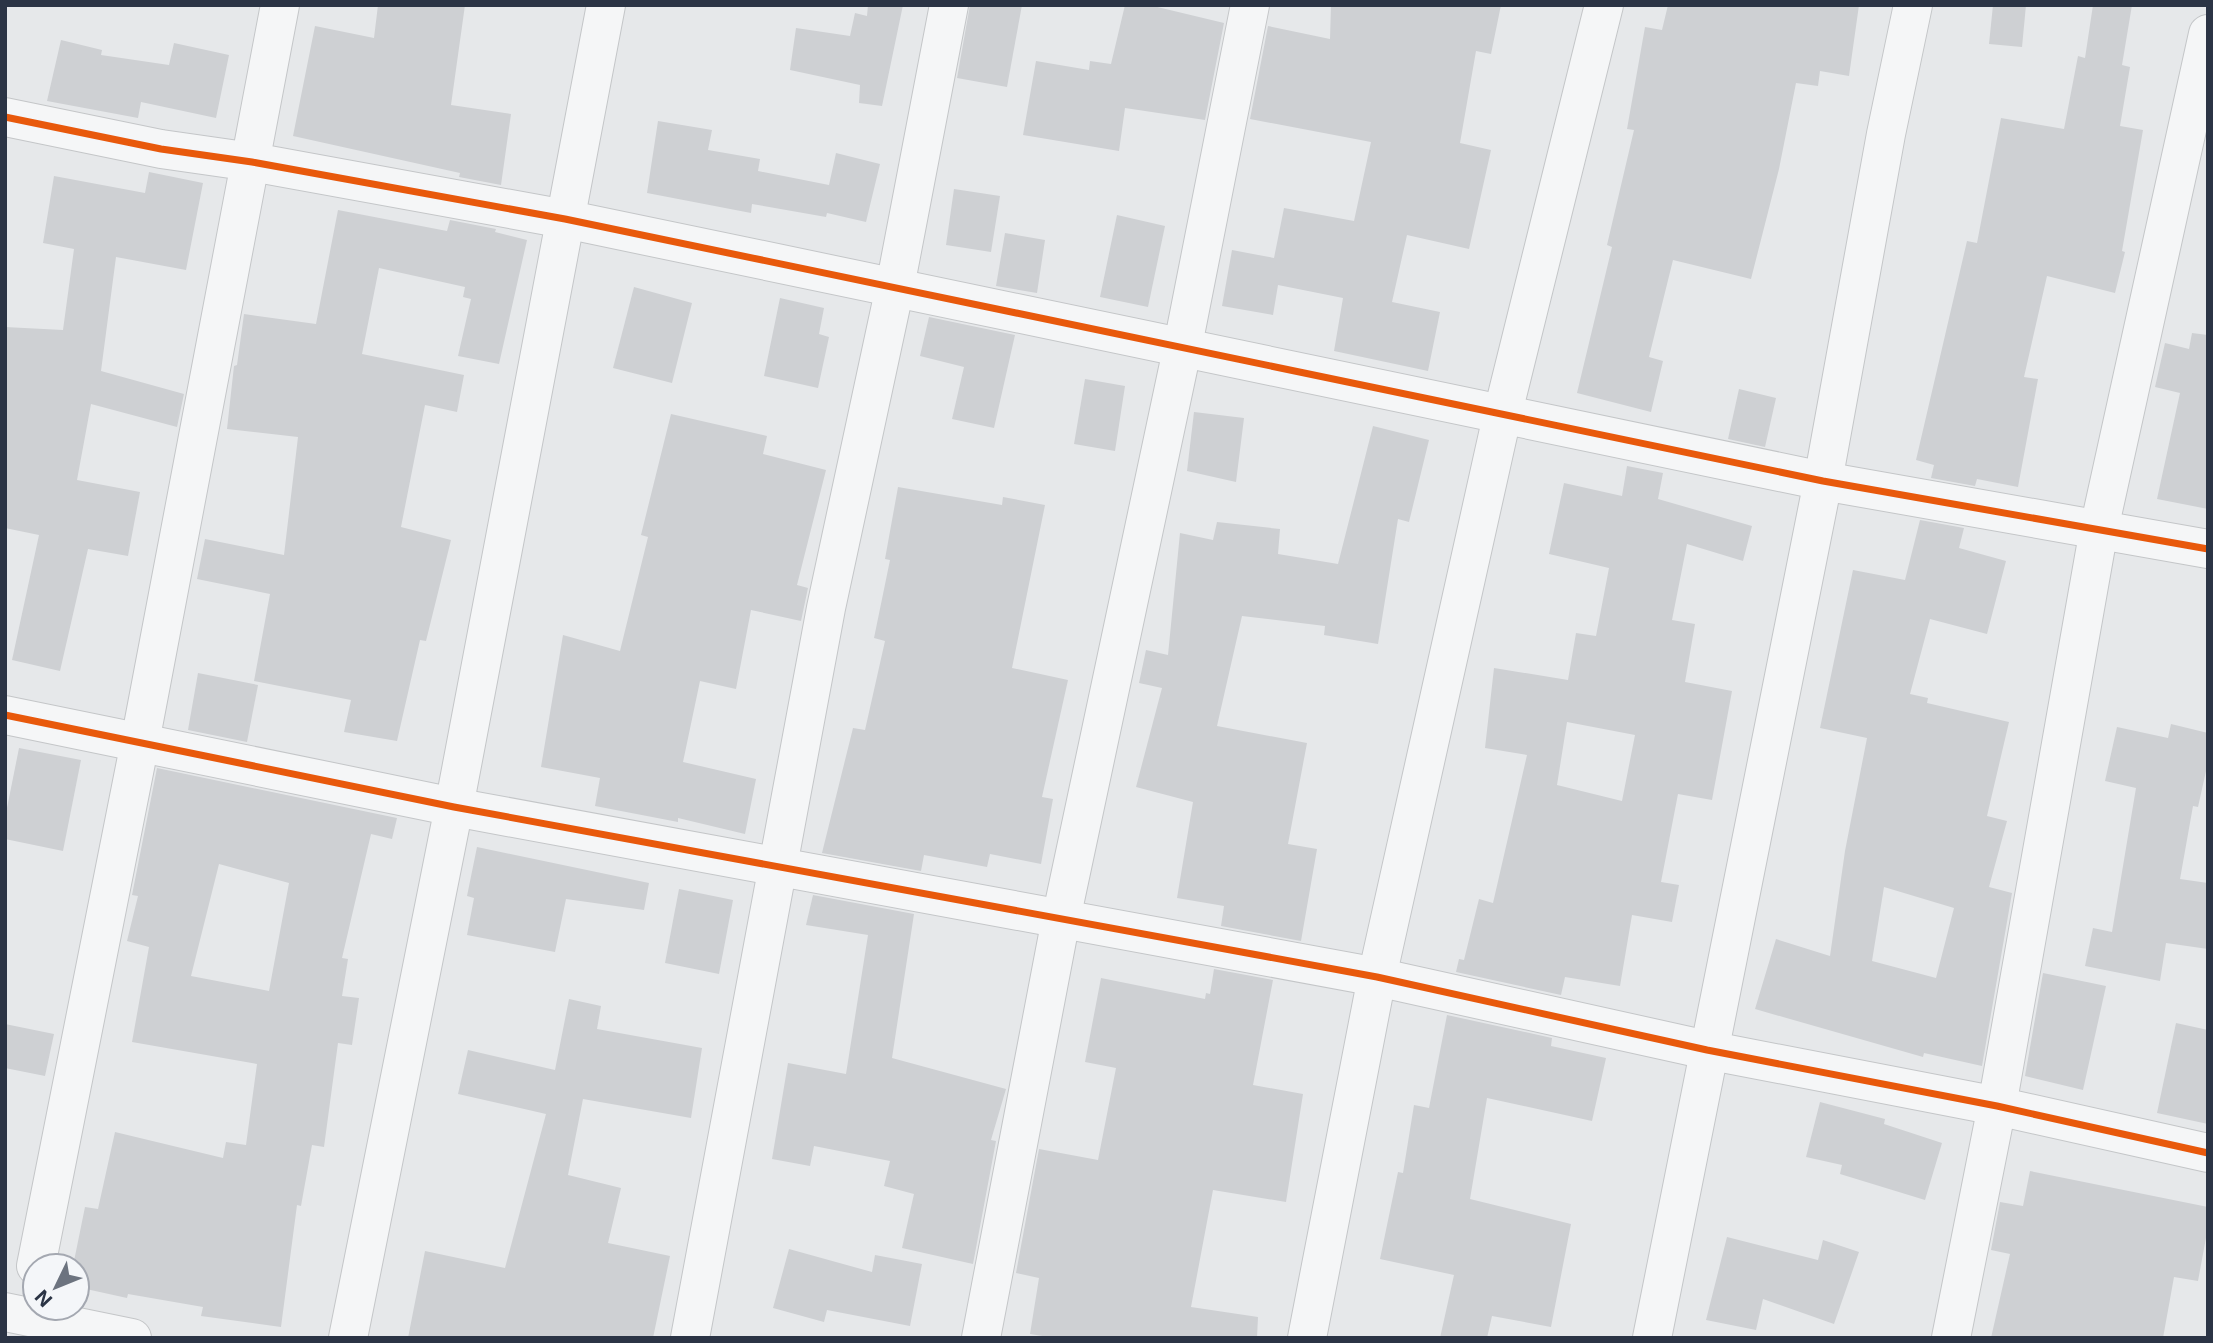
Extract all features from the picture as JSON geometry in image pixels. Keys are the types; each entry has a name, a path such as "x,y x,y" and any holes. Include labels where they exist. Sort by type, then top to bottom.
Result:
{"street":[{"path":"39,1252 141,742 280,5"},
{"path":"348,1338 454,807 606,5"},
{"path":"690,1338 826,608 895,287 949,5"},
{"path":"981,1338 1061,919 1182,350 1250,5"},
{"path":"1307,1338 1377,977 1503,412 1604,5"},
{"path":"1652,1338 1707,1050 1823,481 1913,5"},
{"path":"1951,1338 1997,1106 2099,529 2208,34"},
{"path":"5,117 161,149 252,162 565,219 1182,350 1503,412 1823,481 2208,549"},
{"path":"5,715 454,807 1377,977 1707,1050 1997,1106 2208,1153"},
{"path":"18,1322 132,1338"}],"building":[{"path":"378,5 465,5 451,105 511,114 501,185 459,177 460,173 293,136 315,26 374,38"},
{"path":"868,5 903,5 882,106 859,103 860,85 790,70 796,28 850,36 855,13 867,16"},
{"path":"970,5 1022,5 1007,87 957,78"},
{"path":"1125,5 1149,5 1224,23 1205,120 1125,108 1119,151 1023,135 1036,61 1089,70 1090,61 1111,64"},
{"path":"1331,5 1501,5 1491,54 1476,51 1460,143 1491,150 1469,249 1407,235 1392,302 1440,312 1428,371 1334,351 1343,298 1278,285 1273,315 1222,306 1232,250 1274,258 1284,208 1354,221 1371,142 1250,119 1268,26 1330,39"},
{"path":"1668,5 1859,5 1849,76 1820,71 1818,86 1796,83 1779,169 1751,279 1673,260 1649,357 1663,361 1651,412 1577,393 1612,247 1607,245 1634,130 1627,129 1645,27 1662,30"},
{"path":"1993,5 2026,5 2022,47 1989,44"},
{"path":"2093,5 2132,5 2122,65 2130,67 2120,126 2143,130 2122,251 2125,252 2115,293 2047,276 2024,377 2038,379 2018,487 1977,479 1975,486 1931,478 1934,465 1916,460 1967,241 1977,243 2001,118 2064,129 2078,56 2085,58"},
{"path":"61,40 102,50 101,55 169,65 174,43 229,55 216,118 141,102 138,118 47,101"},
{"path":"658,121 712,130 708,150 760,159 758,171 829,185 836,153 880,164 866,222 827,213 826,217 752,204 751,213 647,193"},
{"path":"149,172 203,183 186,270 116,257 101,371 184,394 177,427 91,404 77,480 140,492 128,556 88,549 60,671 12,660 39,535 5,528 5,327 63,330 74,249 43,243 54,176 145,193"},
{"path":"954,189 1000,196 991,252 946,245"},
{"path":"338,210 447,231 450,220 496,229 495,232 527,240 499,364 458,356 471,299 463,297 465,287 379,268 362,354 464,375 457,412 425,405 401,527 451,540 426,641 420,640 397,741 344,732 351,700 254,681 270,594 197,579 205,539 284,555 298,437 227,429 234,366 237,365 244,314 316,324"},
{"path":"1117,215 1165,226 1148,307 1100,297"},
{"path":"1005,233 1045,240 1037,293 996,286"},
{"path":"634,287 692,303 672,383 613,368"},
{"path":"780,298 824,308 819,334 829,337 818,388 764,376"},
{"path":"929,317 1015,335 994,428 952,419 964,367 920,356"},
{"path":"2192,333 2208,335 2208,509 2157,499 2180,393 2155,387 2165,343 2189,349"},
{"path":"1085,379 1125,386 1115,451 1074,444"},
{"path":"1739,389 1776,398 1765,447 1728,439"},
{"path":"1194,412 1244,418 1236,482 1187,471"},
{"path":"671,414 767,436 763,454 826,470 797,585 808,588 801,621 751,610 736,689 700,681 683,762 756,779 745,834 678,818 678,822 595,806 600,778 541,767 563,635 620,651 648,537 641,535"},
{"path":"1373,426 1429,440 1409,522 1398,519 1378,644 1324,635 1325,626 1242,616 1217,726 1307,743 1288,844 1317,849 1301,941 1221,926 1224,906 1177,898 1193,802 1136,787 1162,688 1139,683 1146,650 1168,655 1180,533 1213,540 1217,522 1280,529 1278,554 1338,564"},
{"path":"1627,466 1663,473 1658,499 1752,526 1743,561 1687,544 1672,620 1695,624 1685,682 1732,691 1712,800 1678,794 1661,882 1679,885 1672,922 1632,915 1620,986 1565,977 1561,995 1456,972 1459,959 1464,960 1479,899 1493,903 1527,755 1485,748 1494,668 1568,680 1576,633 1596,636 1609,568 1549,554 1564,483 1622,496","holes":["1567,722 1635,735 1622,801 1557,785"]},
{"path":"898,487 1002,505 1003,497 1045,505 1012,668 1068,680 1042,797 1053,799 1041,864 990,854 987,867 924,855 921,871 822,853 853,728 865,730 885,641 874,638 890,560 885,559"},
{"path":"1920,520 1964,528 1959,548 2006,561 1987,634 1930,619 1910,694 1928,698 1927,703 2009,722 1987,816 2007,821 1989,887 2012,893 1982,1066 1924,1053 1923,1057 1755,1009 1776,939 1830,956 1845,851 1867,738 1820,728 1853,570 1905,580","holes":["1884,887 1954,908 1936,978 1872,961"]},
{"path":"198,673 258,685 247,742 188,730"},
{"path":"2171,724 2208,733 2208,762 2198,807 2193,806 2180,879 2208,883 2208,949 2166,943 2160,981 2085,966 2093,928 2112,932 2136,788 2105,781 2117,727 2168,738"},
{"path":"19,748 81,760 63,851 5,839 5,818"},
{"path":"157,768 397,818 392,839 371,834 342,958 348,959 342,996 359,998 352,1045 338,1043 324,1147 312,1145 301,1206 297,1205 281,1327 201,1316 203,1307 128,1294 127,1298 91,1290 91,1252 76,1252 85,1207 98,1209 115,1132 223,1158 226,1142 246,1145 257,1064 132,1042 149,947 127,941 138,896 132,895","holes":["219,864 289,883 269,991 191,976"]},
{"path":"477,847 649,883 644,910 566,899 555,952 467,935 474,898 467,896"},
{"path":"679,889 733,900 719,974 665,963"},
{"path":"813,895 914,914 892,1058 1006,1089 991,1140 996,1141 973,1264 902,1248 914,1194 884,1186 890,1161 814,1146 810,1166 772,1159 788,1063 846,1074 868,935 806,925"},
{"path":"1214,969 1273,980 1253,1085 1303,1094 1286,1202 1213,1190 1191,1307 1258,1317 1257,1338 1055,1338 1030,1334 1039,1278 1016,1273 1039,1149 1098,1160 1116,1068 1085,1062 1101,978 1205,999 1206,993 1210,994"},
{"path":"2043,973 2106,986 2083,1090 2025,1076"},
{"path":"569,999 601,1006 597,1029 702,1048 691,1118 583,1099 568,1175 621,1188 608,1243 670,1256 653,1338 408,1338 425,1251 505,1268 546,1114 458,1094 468,1050 555,1070"},
{"path":"1447,1015 1552,1038 1551,1046 1606,1058 1592,1121 1487,1098 1470,1199 1571,1224 1551,1327 1492,1316 1487,1338 1440,1338 1454,1275 1380,1259 1398,1172 1403,1173 1414,1105 1429,1108"},
{"path":"2176,1023 2208,1030 2208,1124 2157,1113"},
{"path":"5,1024 54,1034 45,1076 5,1068"},
{"path":"1820,1102 1885,1119 1884,1124 1942,1143 1925,1200 1840,1174 1842,1165 1806,1157"},
{"path":"2030,1171 2208,1207 2208,1227 2198,1281 2174,1277 2163,1338 1991,1338 2010,1254 1991,1250 2000,1202 2023,1206"},
{"path":"1727,1237 1818,1260 1823,1240 1859,1252 1834,1324 1763,1299 1756,1330 1706,1320"},
{"path":"789,1249 872,1272 875,1255 922,1264 910,1326 827,1310 824,1322 773,1308"}],"cycle path":[{"path":"5,117 161,149 252,162 565,219 1823,481 2208,549"},
{"path":"5,715 454,807 1377,977 1707,1050 1997,1106 2208,1153"}]}
